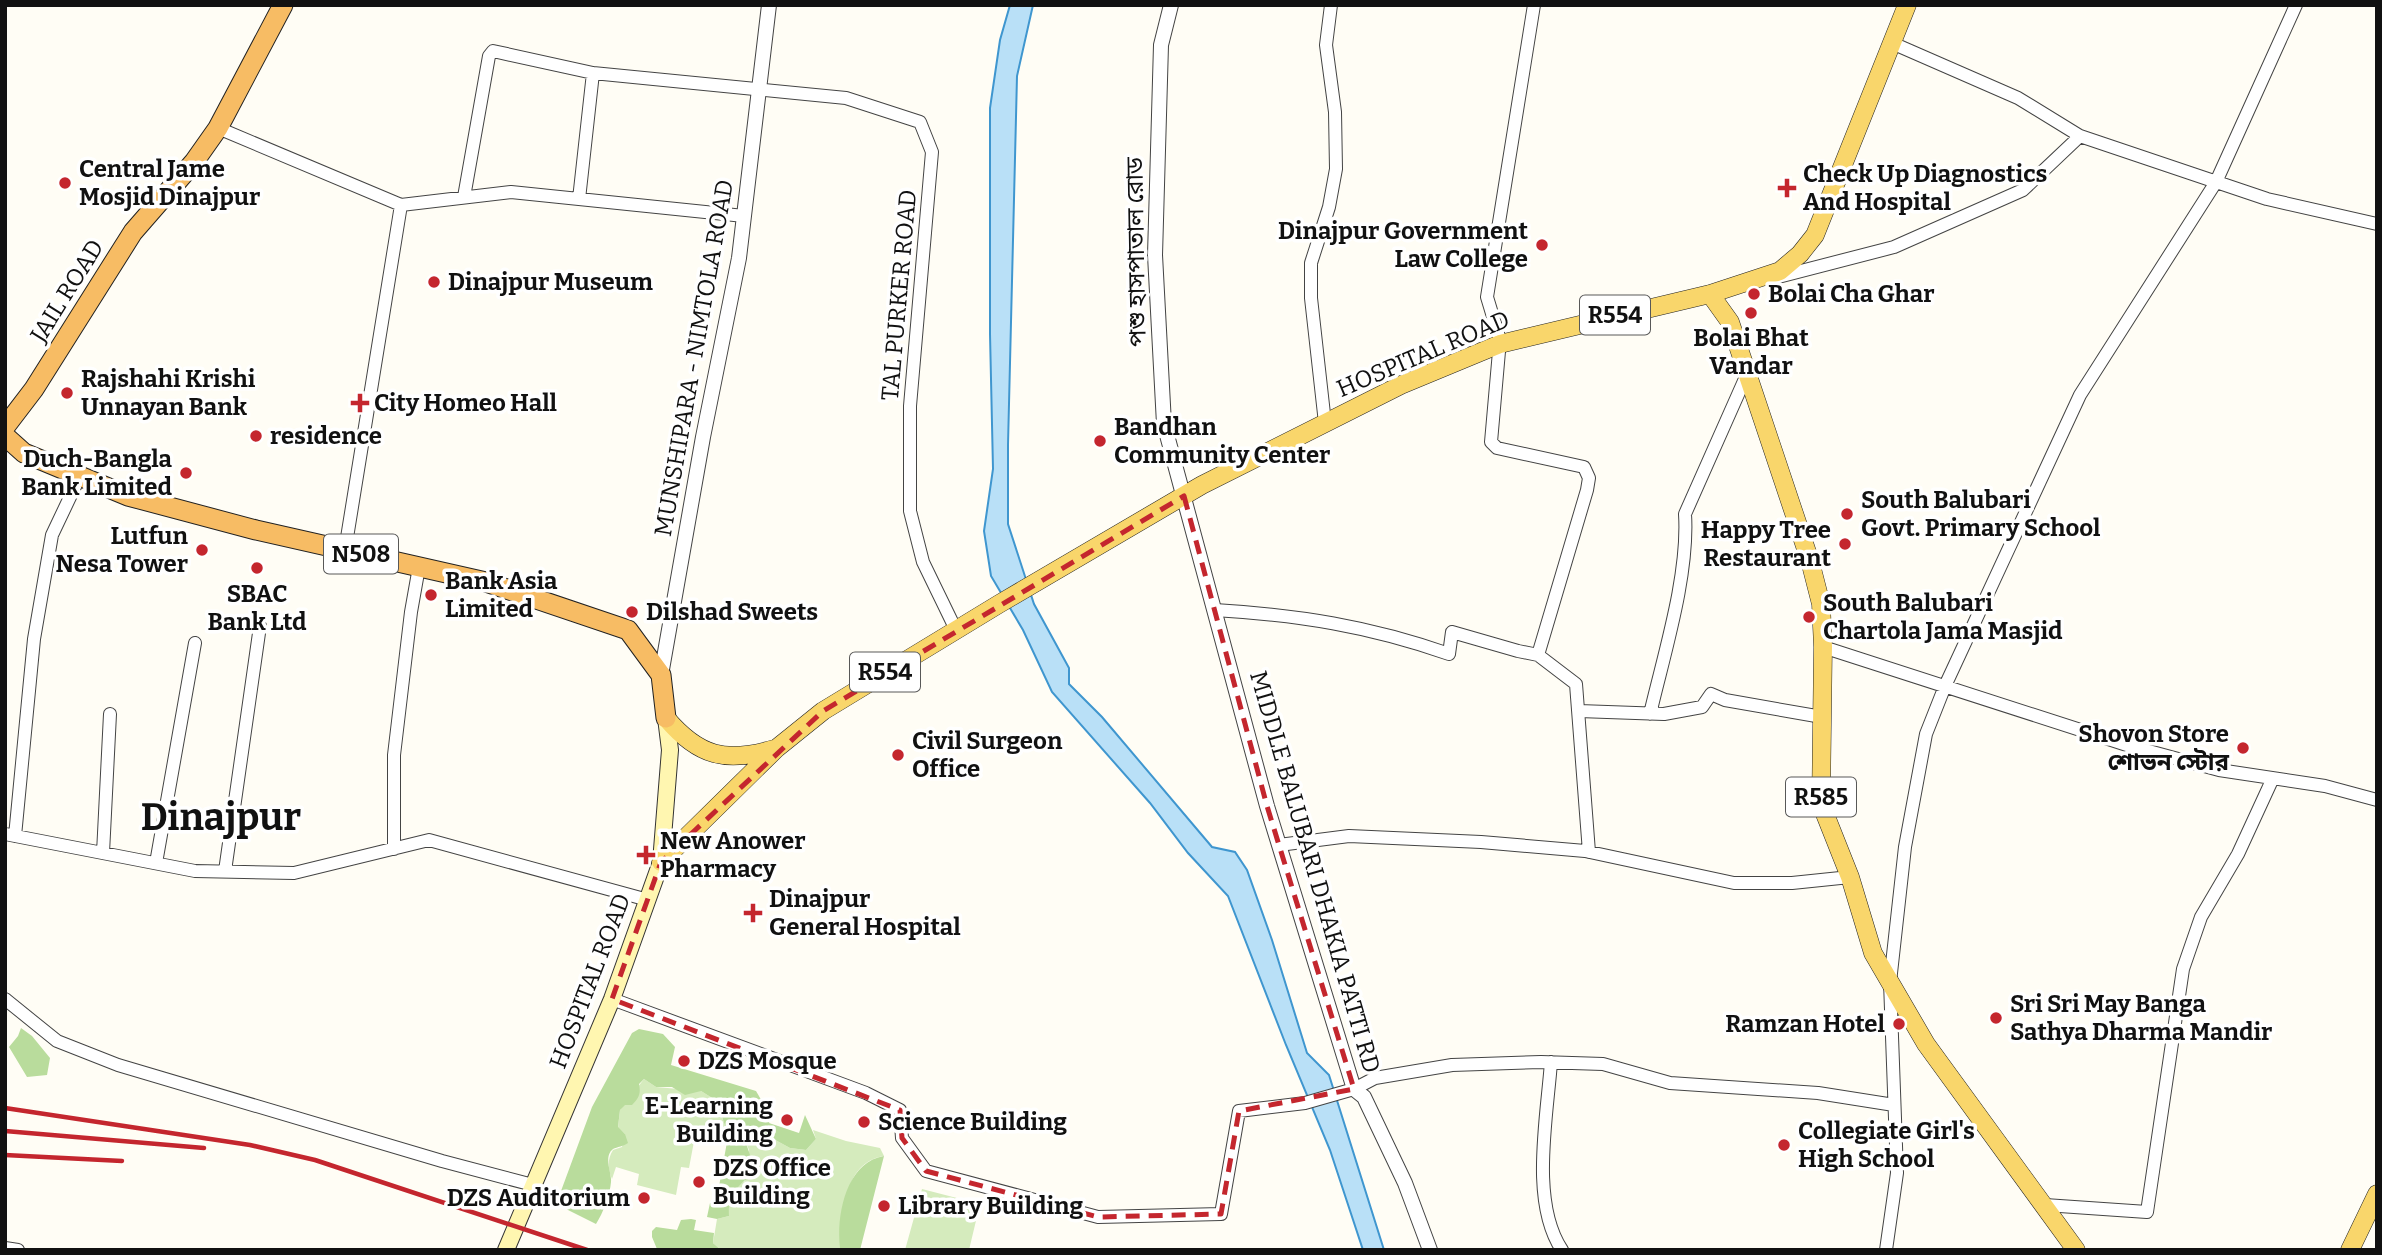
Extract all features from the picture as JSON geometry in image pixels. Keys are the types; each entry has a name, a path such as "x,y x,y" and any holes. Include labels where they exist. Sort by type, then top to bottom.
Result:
{"highway":[{"name":"JAIL ROAD","path":"5,427 34,389 134,233 194,162 218,128 283,5"},
{"name":"N508","path":"5,436 24,453 128,496 256,530 486,582 628,630 662,676"},
{"path":"662,676 666,718"}],"main road":[{"name":"HOSPITAL ROAD","path":"956,630 1202,485 1401,385 1500,344 1710,294 1780,271 1800,254 1815,235 1907,5"},
{"name":"R585","path":"1710,294 1730,322 1748,372 1810,561 1821,604 1821,804 1850,877 1874,953 1926,1044 2076,1250"},
{"name":"R554","path":"662,862 777,748 822,710 956,630"},
{"name":"HOSPITAL ROAD","path":"506,1250 612,999 662,862 670,750 666,718"},
{"name":"R554","path":"666,718 682,737 698,749 714,754 738,758 777,748"},
{"path":"2350,1250 2377,1194"}],"street":[{"name":"MUNSHIPARA - NIMTOLA ROAD","path":"662,676 703,437 739,258 769,5"},
{"name":"পশু হাসপাতাল রোড","path":"1171,5 1161,44 1154,255 1164,424 1184,496"},
{"path":"1325,423 1311,298 1311,263 1329,207 1336,169 1335,111 1326,44 1331,5"},
{"path":"1534,5 1487,298 1500,335 1491,442 1497,448 1584,467 1589,478 1538,655"},
{"path":"1886,1250 1896,1173 1890,982 1905,847 1926,734 1945,687 2080,395 2216,182 2296,5"},
{"path":"1892,43 2018,99 2080,136 2267,199 2377,224"},
{"path":"464,197 490,53 493,51 593,73 759,90"},
{"path":"579,199 593,73"},
{"name":"TAL PURKER ROAD","path":"759,90 846,99 920,122 932,152 910,406 910,511 923,562 956,630"},
{"path":"218,128 401,205 511,192 744,216"},
{"path":"1710,294 1894,247 2023,190 2080,136"},
{"path":"345,550 401,205"},
{"path":"1650,713 1675,607 1686,534 1685,514 1748,372"},
{"path":"80,476 52,535 34,639 10,835 195,871 294,873 429,840 648,900"},
{"name":"MIDDLE BALUBARI DHAKIA PATTI RD","path":"1184,496 1279,845 1353,1089 1364,1097 1388,1146 1430,1250"},
{"path":"394,849 394,755 419,567"},
{"path":"1215,610 1282,614 1334,622 1408,640 1449,654 1452,632 1538,655 1576,684 1589,852"},
{"path":"225,871 260,626"},
{"path":"156,863 195,643"},
{"path":"1823,647 2130,746 2218,770 2325,786 2377,800"},
{"path":"1579,711 1664,714 1702,706 1711,694 1792,713 1822,717"},
{"path":"103,853 110,714"},
{"path":"2045,1205 2147,1212 2183,969 2201,917 2238,854 2273,778"},
{"path":"1279,845 1349,836 1481,842 1589,852 1734,883 1792,883 1850,877"},
{"path":"5,999 57,1041 118,1065 442,1161 533,1185"},
{"path":"612,999 866,1093 900,1110 902,1138 926,1171 1098,1217 1221,1213 1239,1111 1305,1103 1353,1089 1375,1078 1452,1065 1551,1062 1603,1064 1670,1083 1818,1094 1894,1105"},
{"path":"1551,1062 1543,1168 1545,1206 1552,1236 1562,1250"},
{"path":"5,1248 18,1250"}],"highlighted area":[{"path":"1184,496 1267,806 1354,1089 1239,1111 1221,1214 1098,1217 926,1171 902,1138 900,1110 612,999 661,862 823,711"}],"green space":[{"path":"21,1028 32,1036 50,1058 47,1075 27,1077 9,1047"},
{"path":"639,1029 663,1034 675,1047 671,1065 756,1091 763,1103 762,1114 771,1117 769,1123 799,1133 805,1115 816,1139 806,1150 790,1148 757,1130 749,1131 745,1140 753,1172 732,1195 729,1216 717,1219 707,1217 710,1203 716,1203 727,1142 726,1129 717,1101 701,1091 685,1095 672,1087 656,1087 644,1079 639,1084 640,1093 636,1100 632,1105 625,1105 620,1110 618,1127 625,1134 628,1143 610,1152 610,1187 599,1220 596,1224 568,1210 561,1203 561,1191 592,1107 632,1033"},
{"path":"644,1079 656,1087 701,1091 717,1101 726,1129 727,1142 695,1136 689,1168 681,1167 676,1195 637,1185 639,1174 616,1167 612,1179 610,1157 613,1150 622,1147 625,1134 618,1128 620,1110"},
{"path":"757,1130 790,1148 806,1150 816,1139 813,1130 880,1148 884,1156 870,1161 860,1169 848,1192 840,1248 843,1250 721,1250 713,1243 717,1219 729,1216 731,1196 745,1181 749,1150 745,1140 749,1131"},
{"path":"884,1156 860,1250 840,1248 842,1206 852,1179 871,1160"},
{"path":"922,1189 980,1204 969,1250 905,1250"},
{"path":"681,1220 696,1220 694,1230 714,1233 713,1243 721,1250 657,1249 652,1237 652,1231 656,1227 677,1230"}],"water":[{"path":"1010,5 1033,5 1017,76 1008,524 1034,604 1069,668 1069,684 1102,717 1212,847 1235,852 1247,870 1307,1053 1329,1075 1384,1250 1363,1250 1330,1150 1228,896 1188,853 1150,803 1052,692 1023,630 991,576 984,531 993,469 990,108 1000,40"}],"railway":[{"path":"5,1108 250,1145 315,1160 587,1250"},
{"path":"5,1131 204,1148"},
{"path":"5,1155 122,1161"}],"place":[{"name":"Central Jame Mosjid Dinajpur","path":"65,183"},
{"name":"Check Up Diagnostics And Hospital","path":"1787,188"},
{"name":"Dinajpur Government Law College","path":"1542,245"},
{"name":"Dinajpur Museum","path":"434,282"},
{"name":"Bolai Cha Ghar","path":"1754,294"},
{"name":"Bolai Bhat Vandar","path":"1751,313"},
{"name":"Rajshahi Krishi Unnayan Bank","path":"67,393"},
{"name":"City Homeo Hall","path":"360,403"},
{"name":"residence","path":"256,436"},
{"name":"Bandhan Community Center","path":"1100,441"},
{"name":"Duch-Bangla Bank Limited","path":"186,473"},
{"name":"South Balubari Govt. Primary School","path":"1847,514"},
{"name":"Happy Tree Restaurant","path":"1845,544"},
{"name":"Lutfun Nesa Tower","path":"202,550"},
{"name":"SBAC Bank Ltd","path":"257,568"},
{"name":"Bank Asia Limited","path":"431,595"},
{"name":"Dilshad Sweets","path":"632,612"},
{"name":"South Balubari Chartola Jama Masjid","path":"1809,617"},
{"name":"Shovon Store শোভন স্টোর","path":"2243,748"},
{"name":"Civil Surgeon Office","path":"898,755"},
{"name":"New Anower Pharmacy","path":"646,855"},
{"name":"Dinajpur General Hospital","path":"753,913"},
{"name":"Sri Sri May Banga Sathya Dharma Mandir","path":"1996,1018"},
{"name":"Ramzan Hotel","path":"1899,1024"},
{"name":"DZS Mosque","path":"684,1061"},
{"name":"E-Learning Building","path":"787,1120"},
{"name":"Science Building","path":"864,1122"},
{"name":"Collegiate Girl's High School","path":"1784,1145"},
{"name":"DZS Office Building","path":"699,1182"},
{"name":"DZS Auditorium","path":"644,1198"},
{"name":"Library Building","path":"884,1206"}],"district":[{"name":"Dinajpur","path":"221,817"}]}
